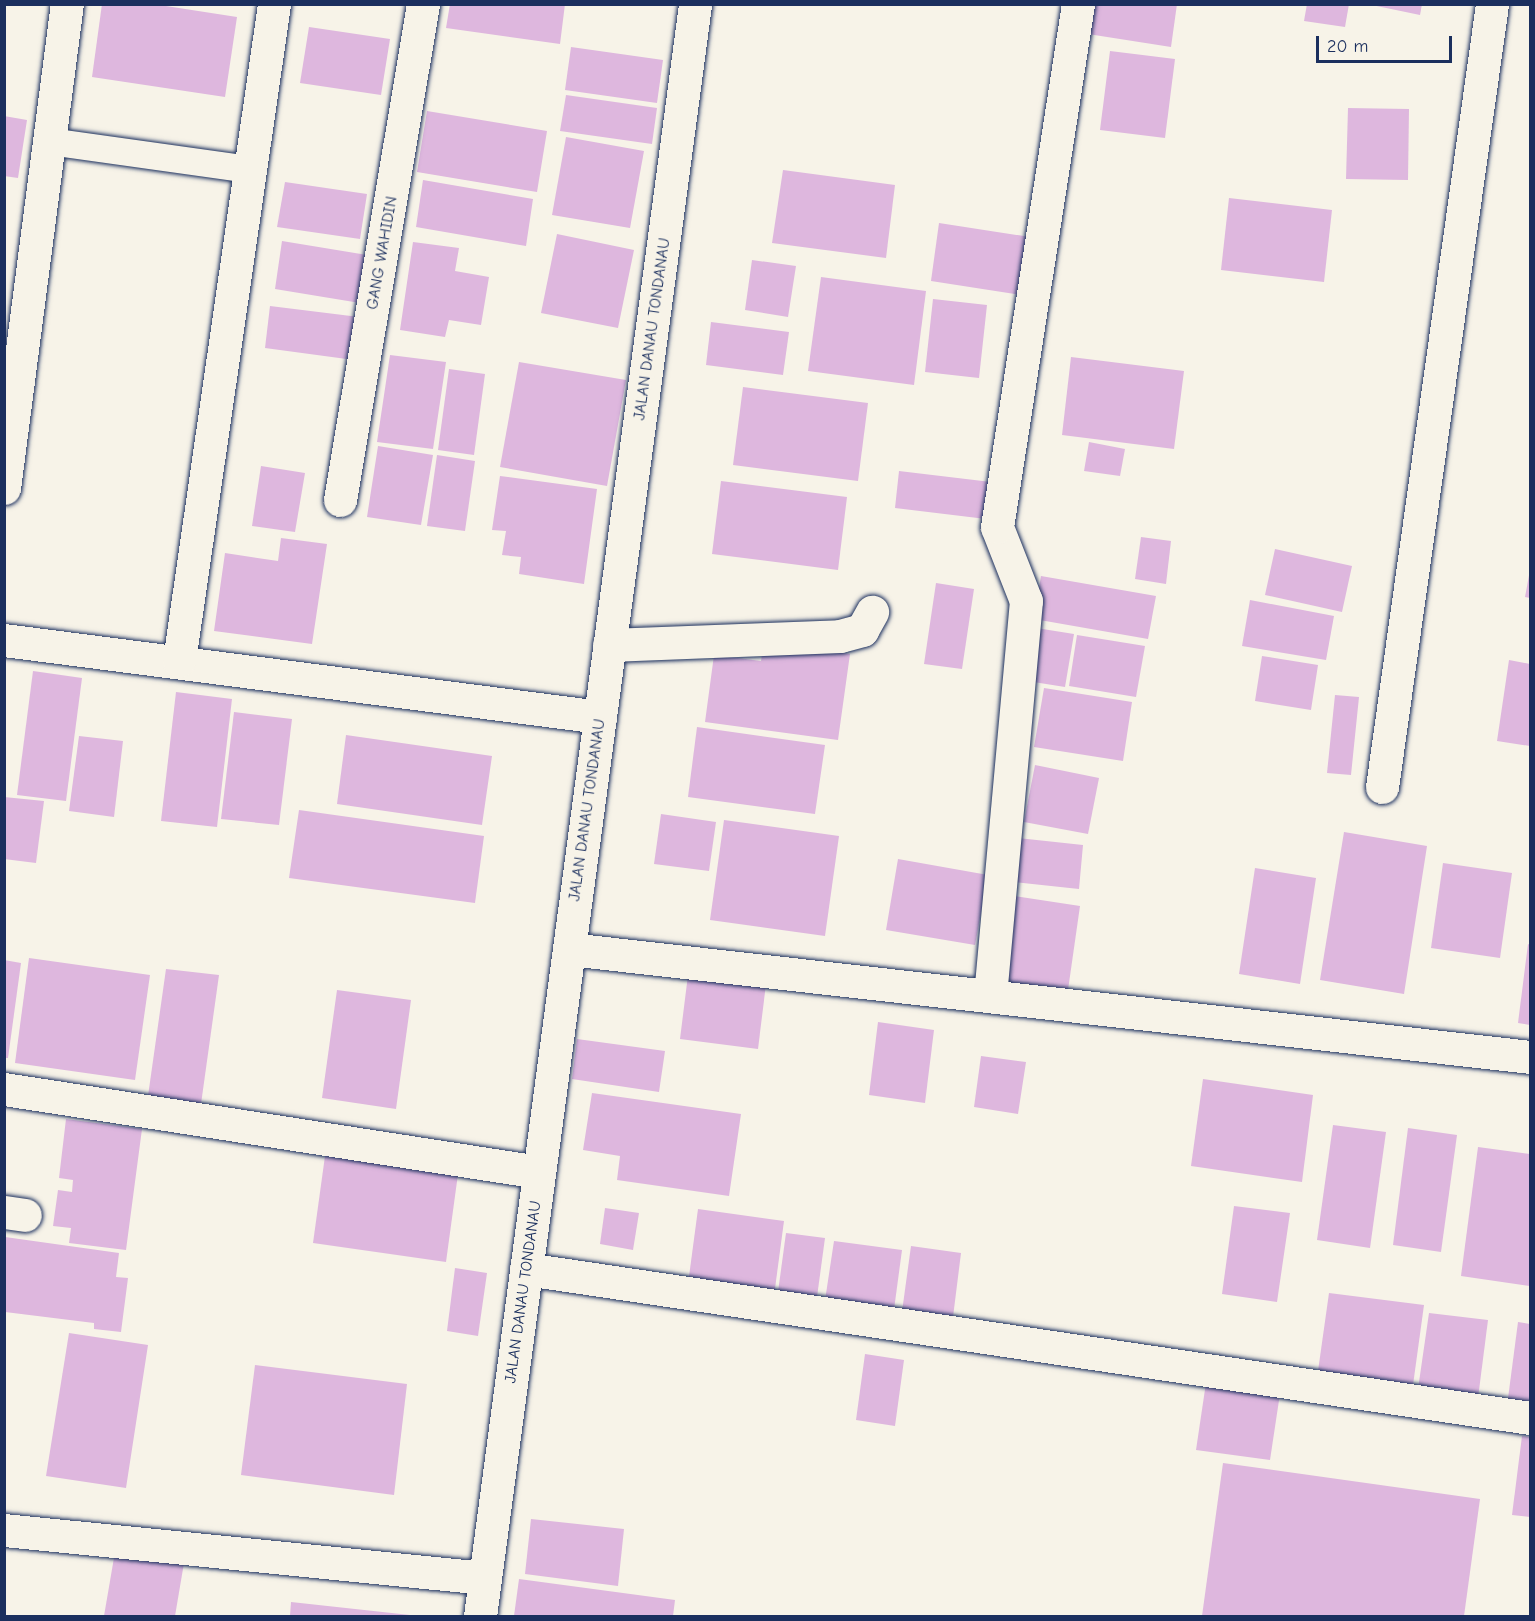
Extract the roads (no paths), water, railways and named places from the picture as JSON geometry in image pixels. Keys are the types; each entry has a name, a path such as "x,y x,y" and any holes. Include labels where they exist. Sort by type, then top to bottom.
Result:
{"street":[{"path":"4,488 67,4"},
{"path":"179,661 274,4"},
{"name":"GANG WAHIDIN","path":"339,500 423,4"},
{"name":"JALAN DANAU TONDANAU","path":"480,1617 695,4"},
{"path":"990,996 1026,601 996,527 1078,4"},
{"path":"1382,787 1492,4"},
{"path":"609,645 840,636 862,630 872,612"},
{"path":"4,640 600,717"},
{"path":"569,949 1530,1057"},
{"path":"4,1089 539,1172"},
{"path":"526,1269 1530,1418"},
{"path":"4,1530 485,1578"}],"lane":[{"path":"49,141 249,169"}]}
